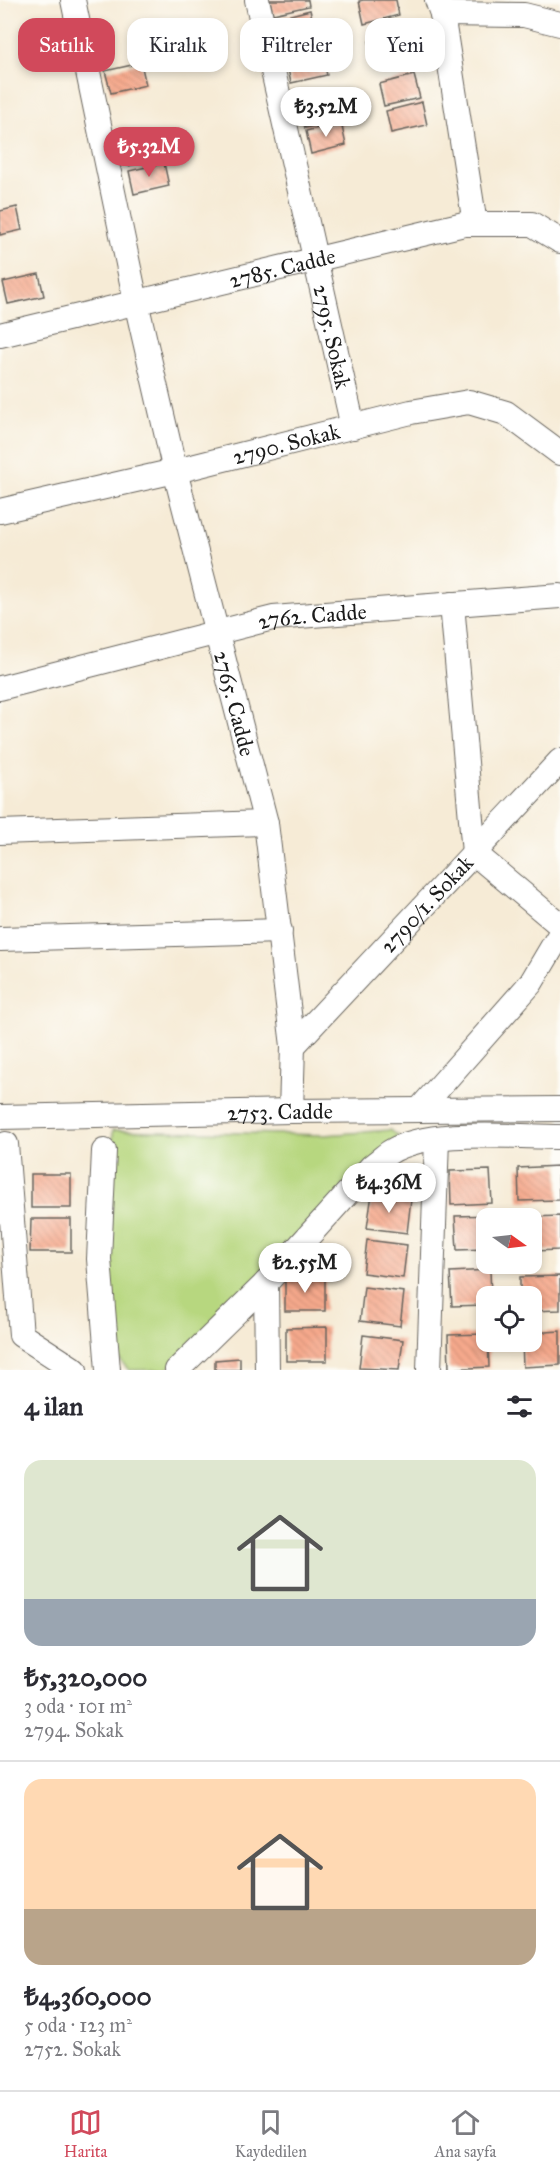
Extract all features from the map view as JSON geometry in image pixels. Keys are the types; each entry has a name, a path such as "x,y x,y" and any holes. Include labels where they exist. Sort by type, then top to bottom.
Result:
{"street":[{"name":"2765. Cadde","path":"73,0 174,471 218,632 266,823 293,1046 291,1111"},
{"name":"2795. Sokak","path":"257,0 353,427"},
{"path":"475,224 439,7 524,15 560,24"},
{"name":"2785. Cadde","path":"0,334 464,224 532,224 560,241"},
{"name":"2790. Sokak","path":"0,511 174,471 411,412 469,402 506,413 560,453"},
{"name":"2762. Cadde","path":"0,688 273,618 560,596"},
{"path":"452,604 474,853 560,925"},
{"name":"2790/1. Sokak","path":"293,1046 560,761"},
{"path":"0,832 266,823"},
{"path":"0,939 280,930"},
{"path":"419,1110 531,983 560,934"},
{"name":"2753. Cadde","path":"0,1117 291,1111 560,1109"},
{"path":"177,1370 266,1283 372,1166 391,1151 409,1144 446,1137 560,1137"},
{"path":"429,1370 437,1139"},
{"path":"6,1144 21,1335 75,1370"},
{"path":"105,1151 99,1258 108,1370"},
{"path":"266,1283 267,1370"}],"green space":[{"path":"113,1130 325,1135 390,1130 399,1136 166,1370 129,1370 118,1358 107,1291"}],"building":[{"path":"270,0 308,0 309,6 273,14"},
{"path":"396,0 399,15 387,18 365,18 364,24 359,1"},
{"path":"310,10 312,18 279,18"},
{"path":"127,66 127,72 143,72 146,85 111,93 105,72 115,72 115,69"},
{"path":"289,72 326,72 327,75 291,83"},
{"path":"414,75 420,98 384,106 379,84"},
{"path":"335,97 340,120 305,128 299,105"},
{"path":"422,102 427,125 391,133 386,111"},
{"path":"341,122 346,145 311,154 306,131"},
{"path":"158,135 163,157 128,166 123,143"},
{"path":"164,163 169,186 134,194 129,171"},
{"path":"17,207 22,230 0,235 0,211"},
{"path":"39,274 44,296 8,304 3,282"},
{"path":"558,1166 559,1200 519,1201 518,1168"},
{"path":"490,1170 492,1203 451,1205 450,1171"},
{"path":"31,1174 71,1174 71,1208 31,1208"},
{"path":"372,1194 411,1199 407,1233 367,1228"},
{"path":"476,1215 476,1249 457,1250 455,1216"},
{"path":"560,1216 560,1250 542,1251 542,1217"},
{"path":"31,1219 71,1219 71,1252 30,1252"},
{"path":"367,1240 407,1245 403,1278 363,1273"},
{"path":"476,1271 476,1274 490,1274 491,1286 476,1286 476,1305 452,1306 450,1272"},
{"path":"560,1276 560,1310 542,1311 542,1286 520,1286 520,1277"},
{"path":"285,1277 325,1277 325,1311 285,1311"},
{"path":"364,1287 404,1292 400,1326 360,1321"},
{"path":"327,1327 327,1361 286,1361 286,1328"},
{"path":"560,1331 560,1365 523,1367 522,1352 542,1352 542,1332"},
{"path":"476,1334 476,1352 488,1352 489,1367 449,1369 448,1335"},
{"path":"363,1335 403,1340 399,1370 359,1368"},
{"path":"240,1358 240,1370 215,1370 215,1360"}]}
